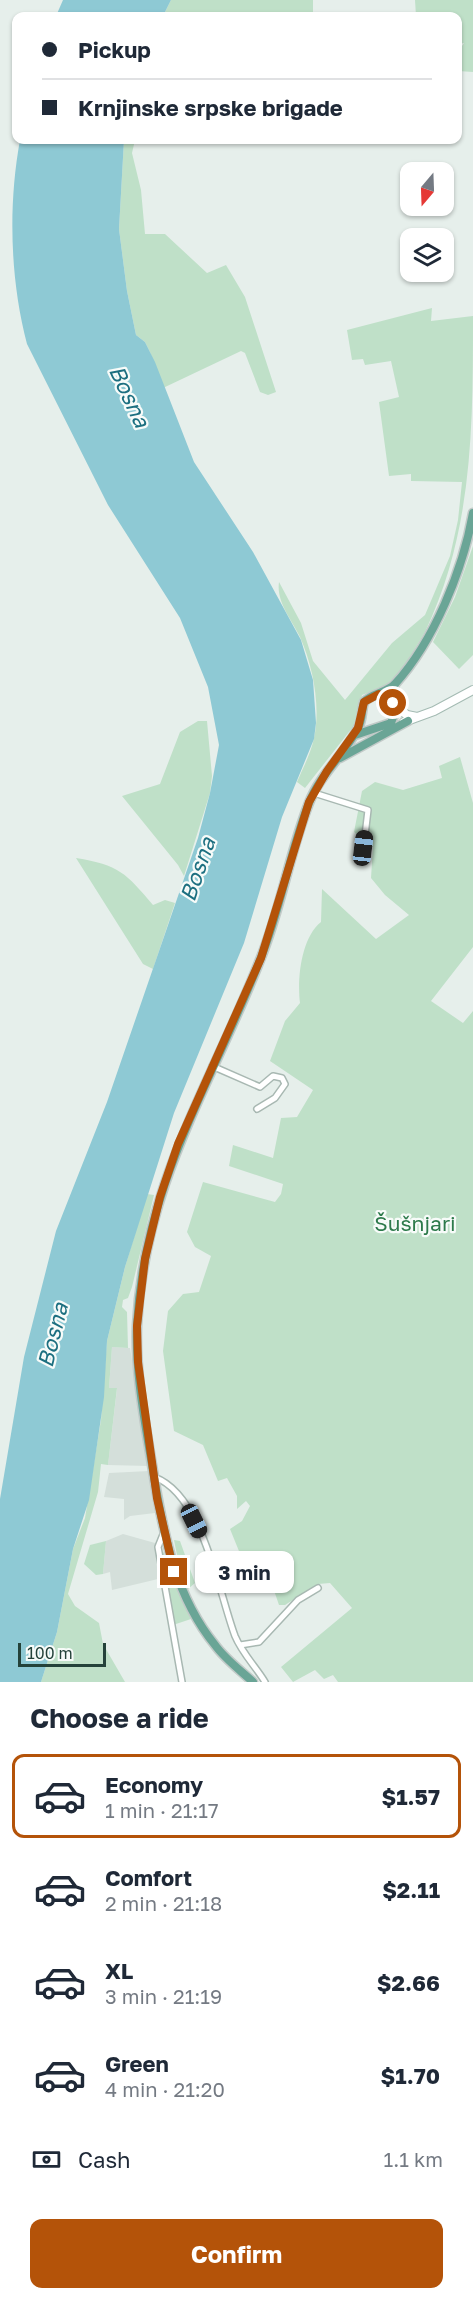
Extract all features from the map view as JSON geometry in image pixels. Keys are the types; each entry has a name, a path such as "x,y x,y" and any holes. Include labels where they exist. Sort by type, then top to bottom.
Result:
{"main road":[{"path":"253,1682 216,1647 195,1616 174,1572 154,1477 138,1362 137,1326 141,1286 160,1197 178,1144 261,958 314,793 353,736 362,716 364,702 394,685 438,617 457,571 473,513"},
{"path":"353,736 388,725 394,716 394,685"},
{"path":"375,695 385,696 393,704"},
{"path":"362,716 366,722 376,728"},
{"path":"333,763 408,721"}],"street":[{"path":"388,725 422,716 473,690"},
{"path":"393,704 407,715 422,716"},
{"path":"314,793 368,810 362,861"},
{"path":"212,1066 260,1087 273,1076 282,1078 285,1084 281,1092 257,1109"},
{"path":"154,1477 172,1487 194,1521 218,1574 240,1646 266,1682"},
{"path":"164,1532 158,1546 182,1682"},
{"path":"240,1646 259,1642 298,1600 318,1588"}],"shaded area":[{"path":"112,1347 130,1348 149,1466 108,1465 117,1389 109,1388"},
{"path":"149,1471 155,1513 130,1516 124,1520 124,1499 104,1497 109,1473"},
{"path":"123,1534 155,1543 158,1579 112,1590 110,1572 103,1574 106,1541"}],"green space":[{"path":"171,0 313,0 313,12 165,12"},
{"path":"415,0 473,0 473,72 462,71 464,43 462,43 462,12 416,12"},
{"path":"124,144 134,144 132,153 141,190 145,234 165,234 207,273 226,265 245,297 276,392 268,395 260,392 245,353 241,351 163,388 145,342 136,335 127,291 119,229"},
{"path":"432,308 431,321 473,316 472,398 467,478 453,556 441,594 425,632 413,653 387,684 362,695 356,723 305,788 297,782 314,738 316,700 305,648 282,604 279,582 301,623 313,661 345,700 392,643 425,615 450,556 458,520 462,482 411,481 411,474 389,476 379,402 399,397 391,361 365,365 363,359 352,360 347,330"},
{"path":"473,546 473,655 459,669 433,642 455,597"},
{"path":"198,721 207,721 212,776 210,793 184,876 178,865 122,796 160,784 180,732"},
{"name":"Šušnjari","path":"460,757 473,803 473,947 431,1001 463,1023 473,1011 473,1682 338,1682 333,1675 324,1679 315,1670 293,1682 281,1667 352,1608 330,1583 318,1584 285,1605 279,1605 268,1573 229,1591 224,1575 243,1561 230,1529 242,1521 250,1506 246,1501 237,1509 237,1496 227,1478 218,1481 203,1445 174,1431 163,1351 168,1311 183,1294 199,1292 211,1256 195,1247 187,1232 203,1182 275,1202 281,1194 283,1184 229,1166 233,1145 273,1158 281,1118 297,1117 313,1090 270,1061 285,1021 300,1003 299,982 302,960 309,938 321,922 322,889 376,939 409,915 385,895 371,878 373,847 354,832 362,791 375,782 403,790 442,778 439,766"},
{"path":"76,858 102,864 121,872 153,905 165,900 175,903 153,969 143,964"},
{"path":"147,1194 154,1195 132,1287 128,1298 123,1300 122,1307 127,1312 128,1348 112,1347 109,1388 117,1388 108,1465 101,1464 98,1492 68,1594 75,1606 99,1623 103,1644 125,1682 41,1682 57,1632 73,1549 85,1518 101,1420 107,1341 125,1267"},
{"path":"174,1540 180,1541 195,1583 188,1589 181,1575"},
{"path":"106,1541 103,1574 96,1575 84,1564 90,1545"},
{"path":"163,1551 191,1619 173,1625 162,1557"}],"water":[{"path":"63,0 171,0 165,12 58,12"},
{"name":"Bosna","path":"19,144 124,144 119,229 127,291 136,335 145,342 155,362 194,462 253,552 301,640 313,680 316,723 314,739 282,817 244,943 174,1113 125,1267 107,1341 104,1397 89,1500 73,1549 57,1632 41,1682 0,1682 0,1499 24,1357 56,1231 107,1102 198,838 219,745 208,687 180,618 108,505 27,344 14,268 12,216"}],"route":[{"path":"174,1572 157,1498 138,1362 137,1326 150,1234 178,1144 261,958 285,887 309,802 327,771 358,728 364,702 371,696 379,694 393,703"}]}
